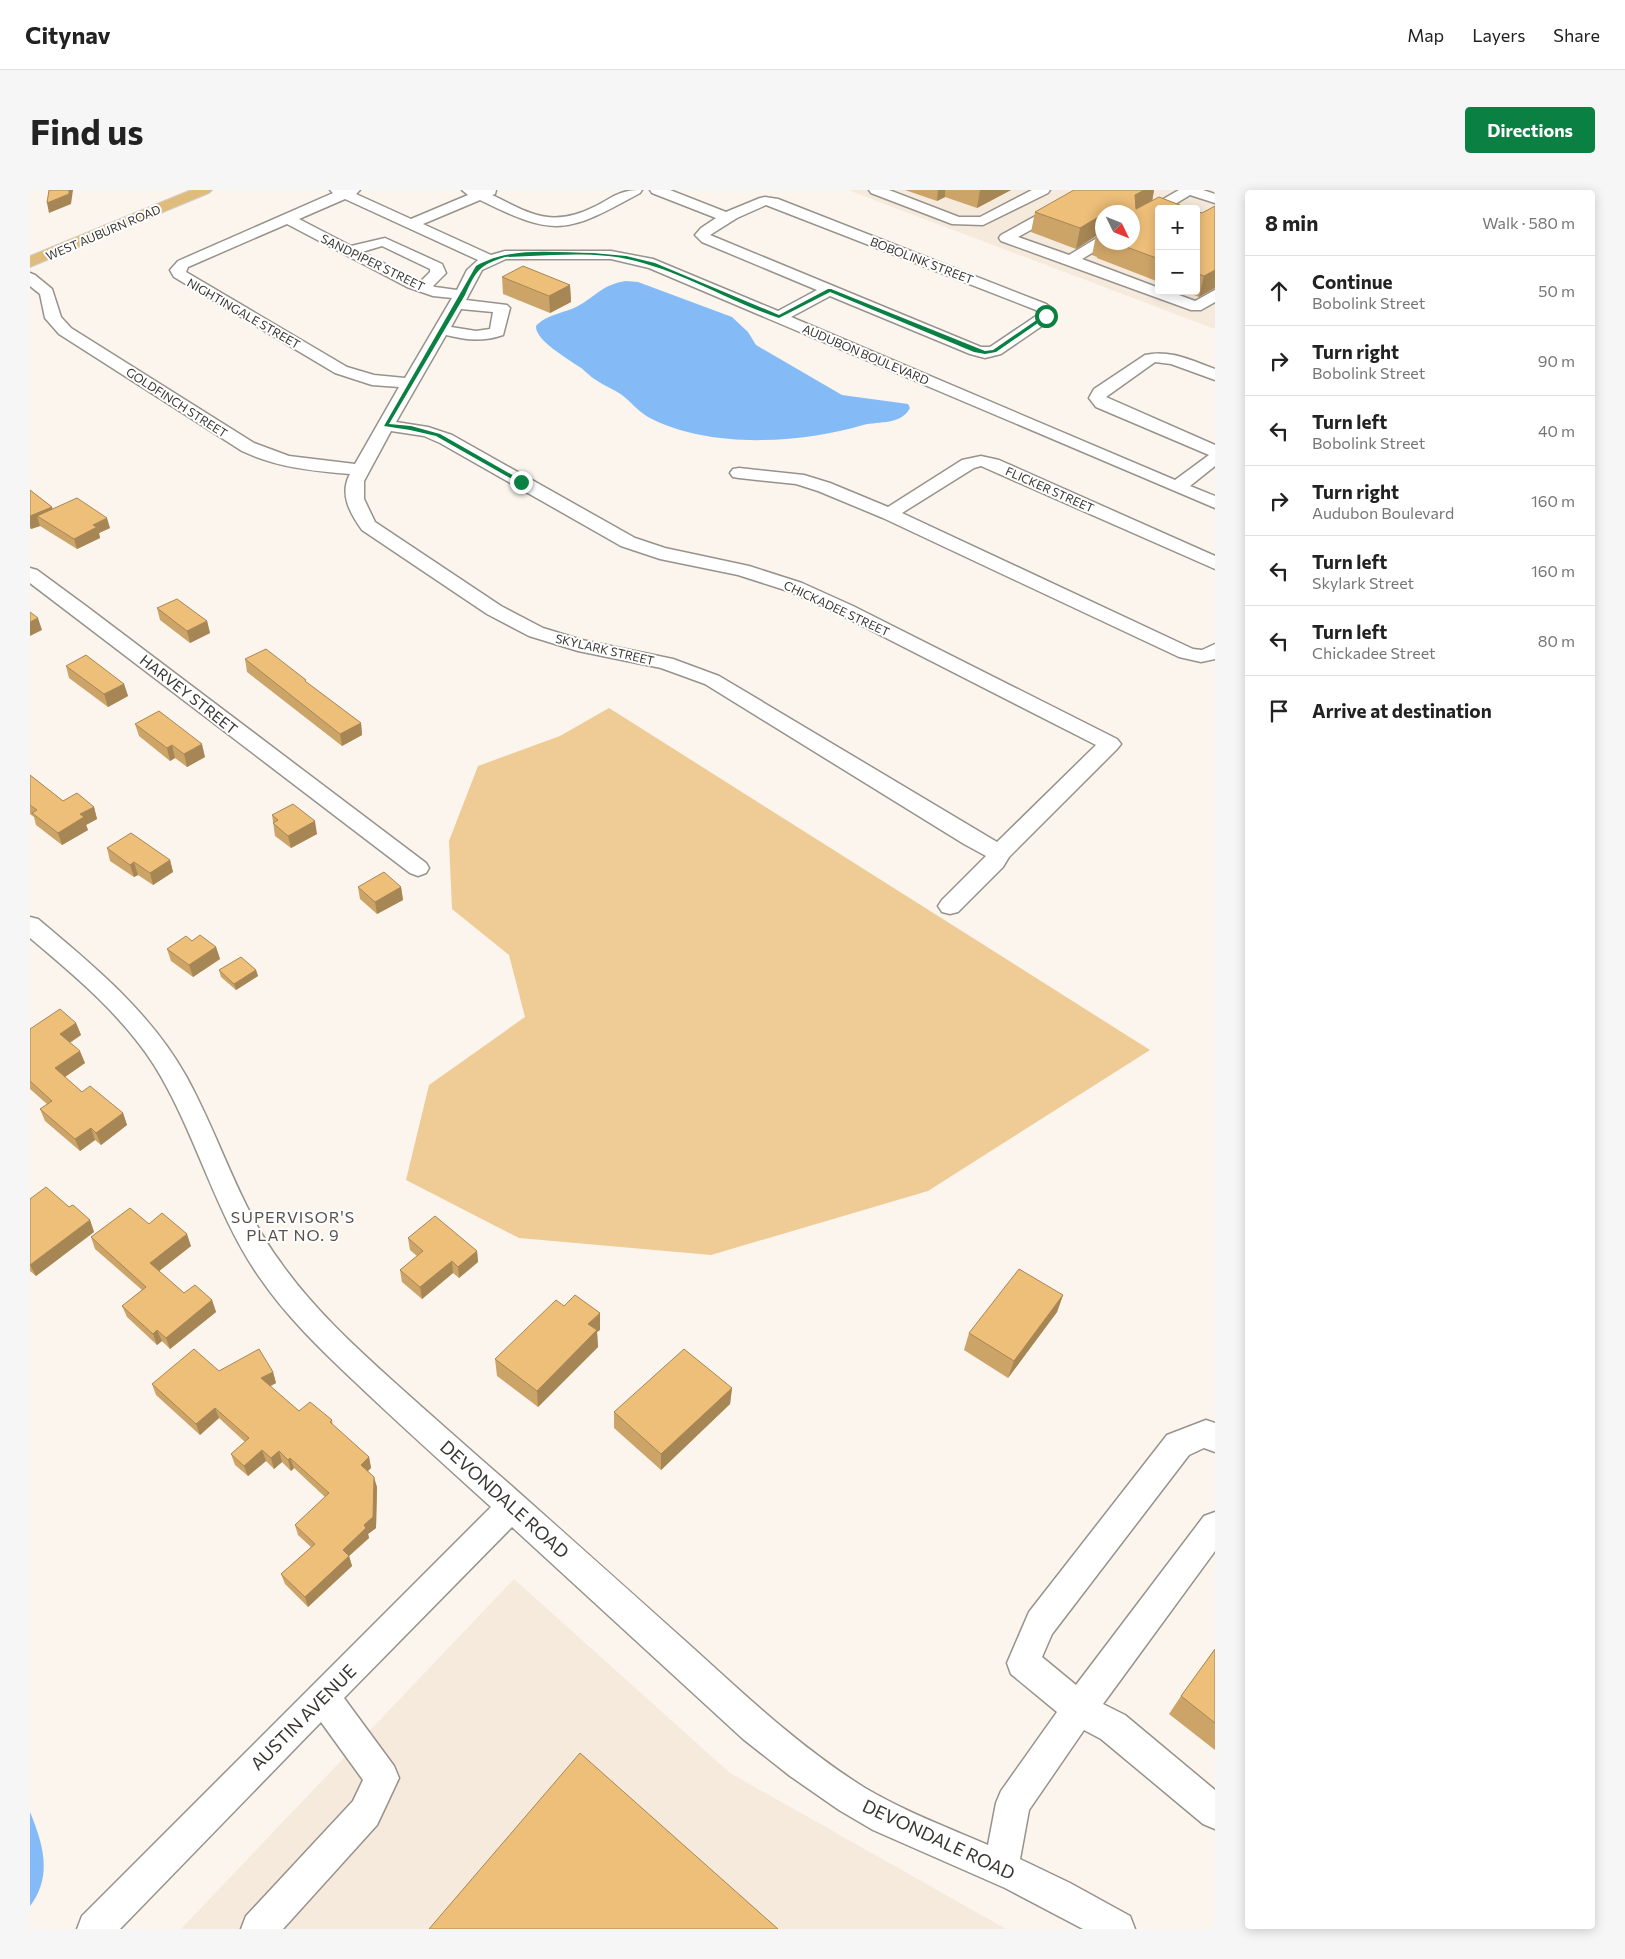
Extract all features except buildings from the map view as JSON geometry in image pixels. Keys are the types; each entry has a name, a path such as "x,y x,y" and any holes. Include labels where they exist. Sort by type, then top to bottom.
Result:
{"main road":[{"name":"WEST AUBURN ROAD","path":"30,262 204,190"}],"street":[{"path":"369,190 494,247 497,258"},
{"path":"412,224 481,192 533,219 542,222 561,223 577,218 635,190"},
{"path":"656,190 729,218"},
{"path":"876,190 957,221 983,221 1043,190"},
{"path":"1093,190 1006,238 1196,307 1215,296"},
{"path":"1140,218 1189,190 1215,199"},
{"name":"NIGHTINGALE STREET","path":"345,191 189,261 178,270 179,274 341,370 372,380 410,383"},
{"name":"AUDUBON BOULEVARD","path":"345,191 412,224 497,258 593,254 626,257 653,264 1215,503"},
{"name":"BOBOLINK STREET","path":"759,202 773,202 1041,307 1047,312 1046,316 995,351 985,353 976,351 702,235 705,231 729,218 759,202"},
{"name":"SANDPIPER STREET","path":"287,218 422,288 459,299 502,308 497,332 485,336 475,336 440,329"},
{"path":"349,251 385,242 437,267 438,273 422,288"},
{"path":"1070,260 1095,245"},
{"name":"SKYLARK STREET","path":"497,258 477,267 473,272 355,481 354,496 356,506 368,526 494,610 550,637 605,651 666,663 712,680 972,840 999,854"},
{"name":"GOLDFINCH STREET","path":"30,278 44,287 53,318 65,331 248,448 259,454 285,461 361,470"},
{"path":"779,317 830,290"},
{"path":"1215,375 1171,358 1150,358 1100,393 1097,398 1102,404 1215,451"},
{"name":"CHICKADEE STREET","path":"386,425 428,432 446,439 610,533 646,550 767,576 818,596 1110,744 999,854"},
{"path":"1177,487 1215,458"},
{"name":"FLICKER STREET","path":"889,514 968,464 981,461 994,464 1215,563"},
{"path":"739,473 809,482 889,514 1186,654 1200,656 1210,654 1215,650"},
{"name":"HARVEY STREET","path":"30,574 418,868"},
{"path":"950,906 995,862 999,854"},
{"name":"DEVONDALE ROAD","path":"30,925 117,1002 156,1049 175,1079 248,1235 288,1294 361,1368 792,1757 837,1790 885,1818 1001,1868 1074,1904 1117,1929"},
{"path":"1215,1439 1206,1433 1178,1445 1040,1623 1024,1663 1079,1709 1113,1727 1215,1812"},
{"name":"AUSTIN AVENUE","path":"95,1929 512,1506"},
{"path":"1001,1868 1013,1803 1079,1709 1215,1526"},
{"path":"260,1929 365,1813 382,1778 323,1696"}],"shaded area":[{"path":"848,190 1215,190 1215,329"},
{"path":"609,708 1150,1050 928,1191 711,1255 519,1238 406,1180 429,1085 525,1017 509,955 452,909 449,841 478,766 560,736"},
{"path":"514,1579 730,1773 1006,1929 181,1929"}],"water":[{"path":"626,281 638,282 732,317 748,332 756,345 842,395 908,404 910,408 896,420 811,436 754,440 726,439 698,434 672,427 648,417 622,395 602,384 546,343 537,331 536,326 551,316 578,306 611,285"},
{"path":"30,1812 42,1848 44,1872 42,1883 30,1906"}],"district":[{"name":"SUPERVISOR'S PLAT NO. 9","path":"293,1225"}],"route":[{"path":"521,482 438,435 411,428 386,425 447,317 462,295 473,272 477,267 490,260 505,255 593,254 640,260 779,317 830,290 976,351 985,353 995,351 1046,316"}]}
